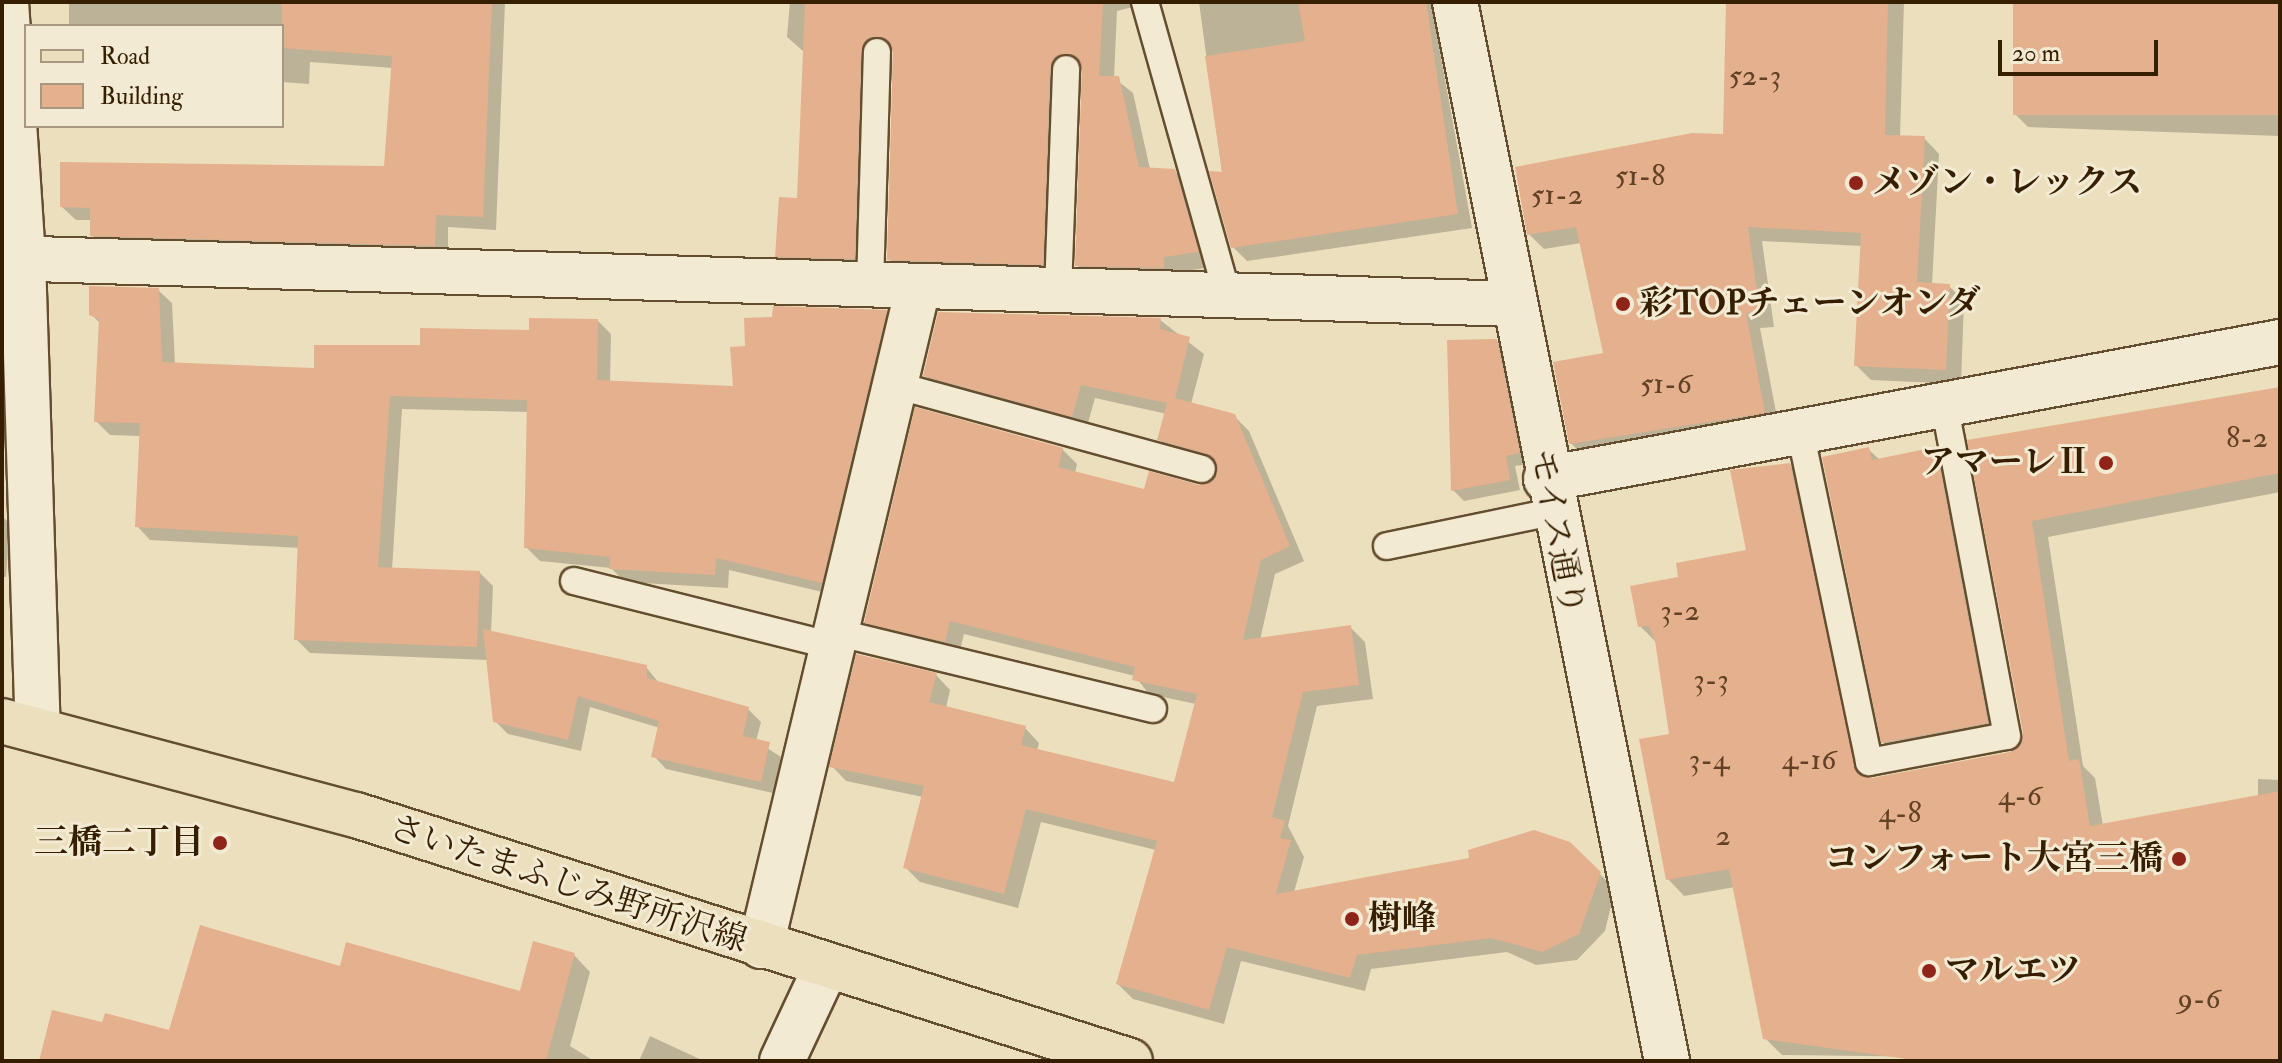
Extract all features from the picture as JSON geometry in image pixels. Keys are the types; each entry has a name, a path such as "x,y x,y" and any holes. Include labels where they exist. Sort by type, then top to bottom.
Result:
{"main road":[{"name":"さいたまふじみ野所沢線","path":"20,723 356,815 825,969 1130,1061"}],"street":[{"path":"6,2 20,723"},
{"name":"モイス通り","path":"1455,2 1549,495 1667,1061"},
{"path":"13,258 1513,304"},
{"path":"761,946 837,640 918,288"},
{"path":"1549,495 1800,431 2280,342"},
{"path":"782,1061 825,969"}],"lane":[{"path":"1145,2 1228,297"},
{"path":"870,286 877,52"},
{"path":"1058,291 1066,69"},
{"path":"895,385 1202,469"},
{"path":"1800,431 1869,762 2007,736 1944,404"},
{"path":"1387,546 1549,495"},
{"path":"574,581 1153,709"}],"building":[{"path":"282,2 492,2 483,217 436,215 435,246 90,236 90,208 60,207 60,162 384,166 392,56 284,48"},
{"path":"805,2 1103,2 1099,76 1119,76 1139,167 1175,169 1199,252 1164,257 1164,268 1075,266 1082,70 1066,53 1050,68 1043,265 887,260 893,52 877,36 861,52 855,259 775,257 779,197 797,198"},
{"path":"1298,2 1426,2 1458,214 1231,248 1209,171 1222,172 1205,56 1305,41"},
{"path":"1726,2 1888,2 1885,135 1925,136 1917,282 1950,284 1946,370 1854,366 1861,233 1748,227 1760,312 1746,313 1765,413 1569,444 1553,362 1603,353 1576,227 1527,235 1515,167 1692,133 1723,134"},
{"path":"2013,2 2280,2 2280,115 2013,115"},
{"path":"89,286 159,288 162,362 314,368 314,345 420,345 420,328 529,330 529,318 598,319 597,380 733,386 730,347 745,346 744,318 772,317 773,306 887,310 822,583 716,558 715,575 609,569 610,557 524,548 527,400 390,396 378,567 480,571 477,647 294,640 298,536 135,527 140,423 94,422 99,319 89,315"},
{"path":"938,312 1161,318 1160,329 1190,337 1175,398 1235,414 1290,546 1261,560 1243,640 1351,625 1359,685 1303,692 1272,817 1285,821 1280,838 1291,840 1276,894 1469,858 1468,850 1534,830 1570,842 1601,872 1579,934 1542,952 1491,938 1357,955 1350,978 1227,947 1209,1010 1116,984 1157,841 1026,809 1004,894 903,868 924,786 829,767 856,654 937,673 929,702 1026,726 1021,745 1174,782 1197,694 1132,680 1135,667 950,621 945,642 864,623 915,407 1063,448 1058,467 1144,489 1149,471 1199,485 1218,472 1207,454 1157,440 1167,403 1081,385 1072,417 923,376"},
{"path":"1497,339 1520,453 1506,456 1510,480 1451,491 1447,340"},
{"path":"2280,387 2280,473 2032,521 2069,761 2079,759 2090,826 2280,791 2280,1061 1921,1061 1763,1039 1729,869 1666,880 1639,739 1669,734 1655,641 1649,626 1638,627 1630,586 1678,577 1676,563 1746,550 1730,470 1790,463 1857,772 1872,778 2010,752 2023,733 1967,440"},
{"path":"1869,447 1872,460 1936,447 1988,723 1881,743 1822,457"},
{"path":"483,629 647,665 647,678 749,707 743,736 770,742 761,782 651,757 659,721 578,696 568,740 493,722"},
{"path":"200,925 340,966 346,942 520,991 533,941 575,953 546,1061 39,1061 52,1010 102,1022 105,1013 169,1030"}],"place":[{"name":"メゾン・レックス","path":"1856,183"},
{"name":"彩TOPチェーンオンダ","path":"1623,304"},
{"name":"アマーレⅡ","path":"2106,463"},
{"name":"三橋二丁目","path":"220,843"},
{"name":"コンフォート大宮三橋","path":"2179,859"},
{"name":"樹峰","path":"1352,919"},
{"name":"マルエツ","path":"1929,971"}]}
